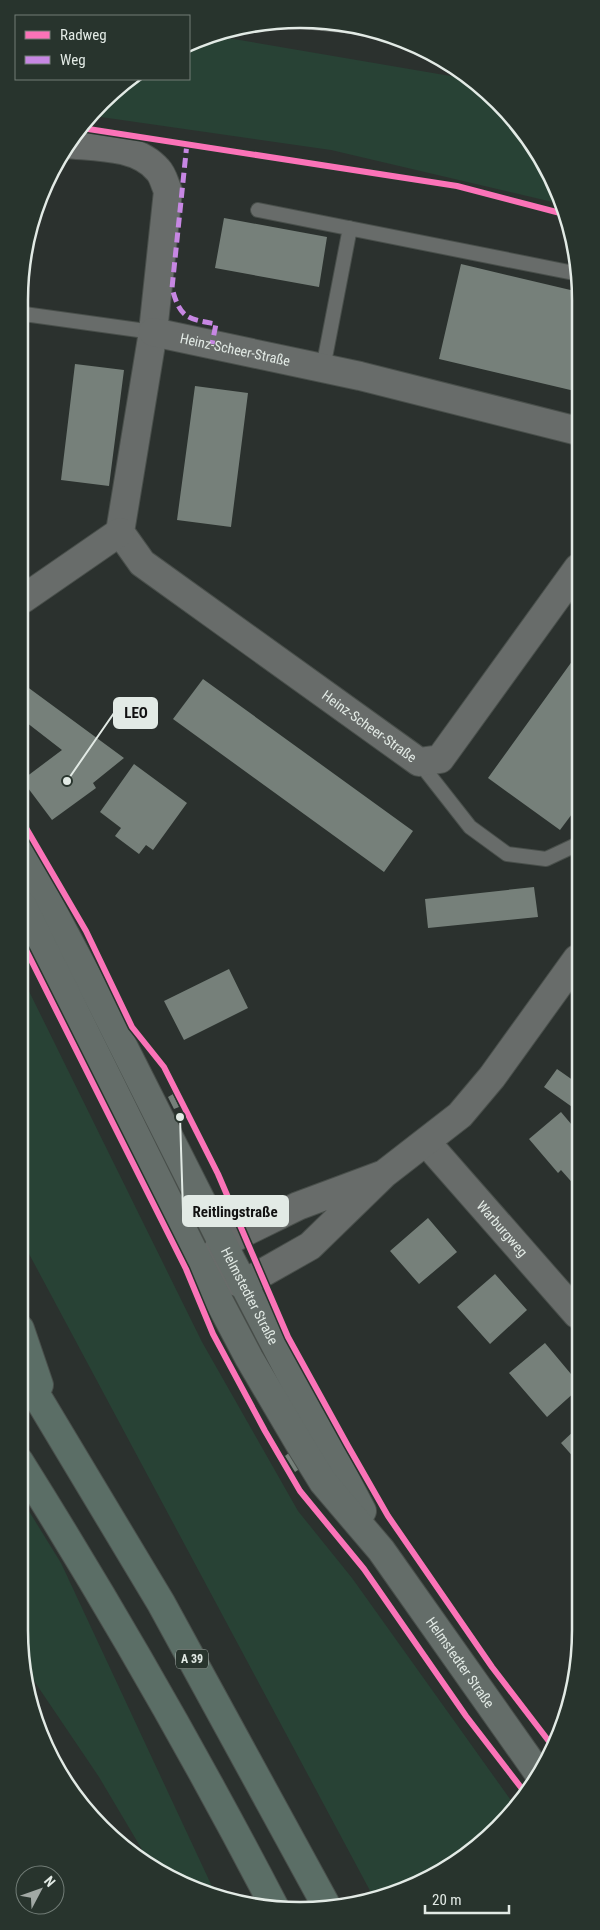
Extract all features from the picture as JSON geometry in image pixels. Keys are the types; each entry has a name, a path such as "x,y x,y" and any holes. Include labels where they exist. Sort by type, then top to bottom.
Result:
{"highway":[{"path":"28,1352 51,1417"},
{"name":"A 39","path":"28,1381 161,1603 324,1901"},
{"path":"28,1475 125,1637 240,1840 271,1901"}],"street":[{"path":"28,596 120,532 153,332 168,191 159,171 143,157 120,150 76,145"},
{"name":"Heinz-Scheer-Straße","path":"153,332 323,368 572,430"},
{"name":"Heinz-Scheer-Straße","path":"120,532 142,564 419,762 440,758 572,576"},
{"name":"Helmstedter Straße","path":"28,864 104,1006 243,1284 381,1550"},
{"name":"Helmstedter Straße","path":"28,917 202,1269 249,1358 323,1482 381,1550 535,1768"},
{"path":"384,1174 298,1206 223,1244 202,1269 243,1284 310,1246 384,1174 460,1115 492,1077 572,966"},
{"name":"Warburgweg","path":"426,1143 572,1308"}],"lane":[{"path":"258,210 571,272"},
{"path":"323,368 350,228"},
{"path":"28,315 153,332"},
{"path":"419,762 470,827 507,854 546,859 572,847"}],"green space":[{"path":"226,38 457,77 493,107 516,134 536,164 554,202 331,150 98,117 120,95 139,80 190,80 190,51"},
{"path":"28,989 202,1342 298,1511 352,1578 512,1801 480,1835 451,1857 404,1882 371,1893 28,1252"},
{"path":"28,1510 61,1563 213,1888 179,1874 144,1854 99,1777 32,1678 28,1648"}],"building":[{"path":"224,218 327,237 319,287 215,268"},
{"path":"461,264 572,290 572,390 439,359"},
{"path":"75,364 124,370 109,486 61,480"},
{"path":"195,386 248,393 231,527 177,520"},
{"path":"572,661 572,814 560,830 488,778"},
{"path":"203,679 413,831 384,872 173,719"},
{"path":"28,687 124,758 93,783 96,788 52,820 28,788 28,776 62,750 28,724"},
{"path":"134,764 187,803 153,850 146,845 139,854 115,836 121,828 100,812"},
{"path":"534,887 538,917 428,928 425,899"},
{"path":"229,969 248,1008 184,1040 164,1001"},
{"path":"557,1069 572,1080 572,1107 544,1087"},
{"path":"173,1094 179,1107 174,1109 168,1097"},
{"path":"561,1112 572,1125 572,1182 561,1170 558,1173 529,1139"},
{"path":"428,1218 457,1252 419,1284 390,1251"},
{"path":"495,1274 527,1310 490,1344 457,1307"},
{"path":"545,1343 572,1375 572,1395 547,1417 509,1373"},
{"path":"572,1433 572,1455 561,1443"},
{"path":"290,1452 301,1468 295,1472 285,1456"}],"marked path":[{"path":"187,143 172,288 178,306 186,315 216,324 212,344"}],"cycle path":[{"path":"88,129 457,186 558,212"},
{"path":"28,831 86,931 132,1027 164,1067 218,1174 288,1337 388,1516 492,1667 549,1741"},
{"path":"28,954 186,1269 213,1334 265,1431 300,1491 364,1569 466,1716 522,1788"}],"place":[{"name":"LEO","path":"67,781"},
{"name":"Reitlingstraße","path":"180,1117"}]}
